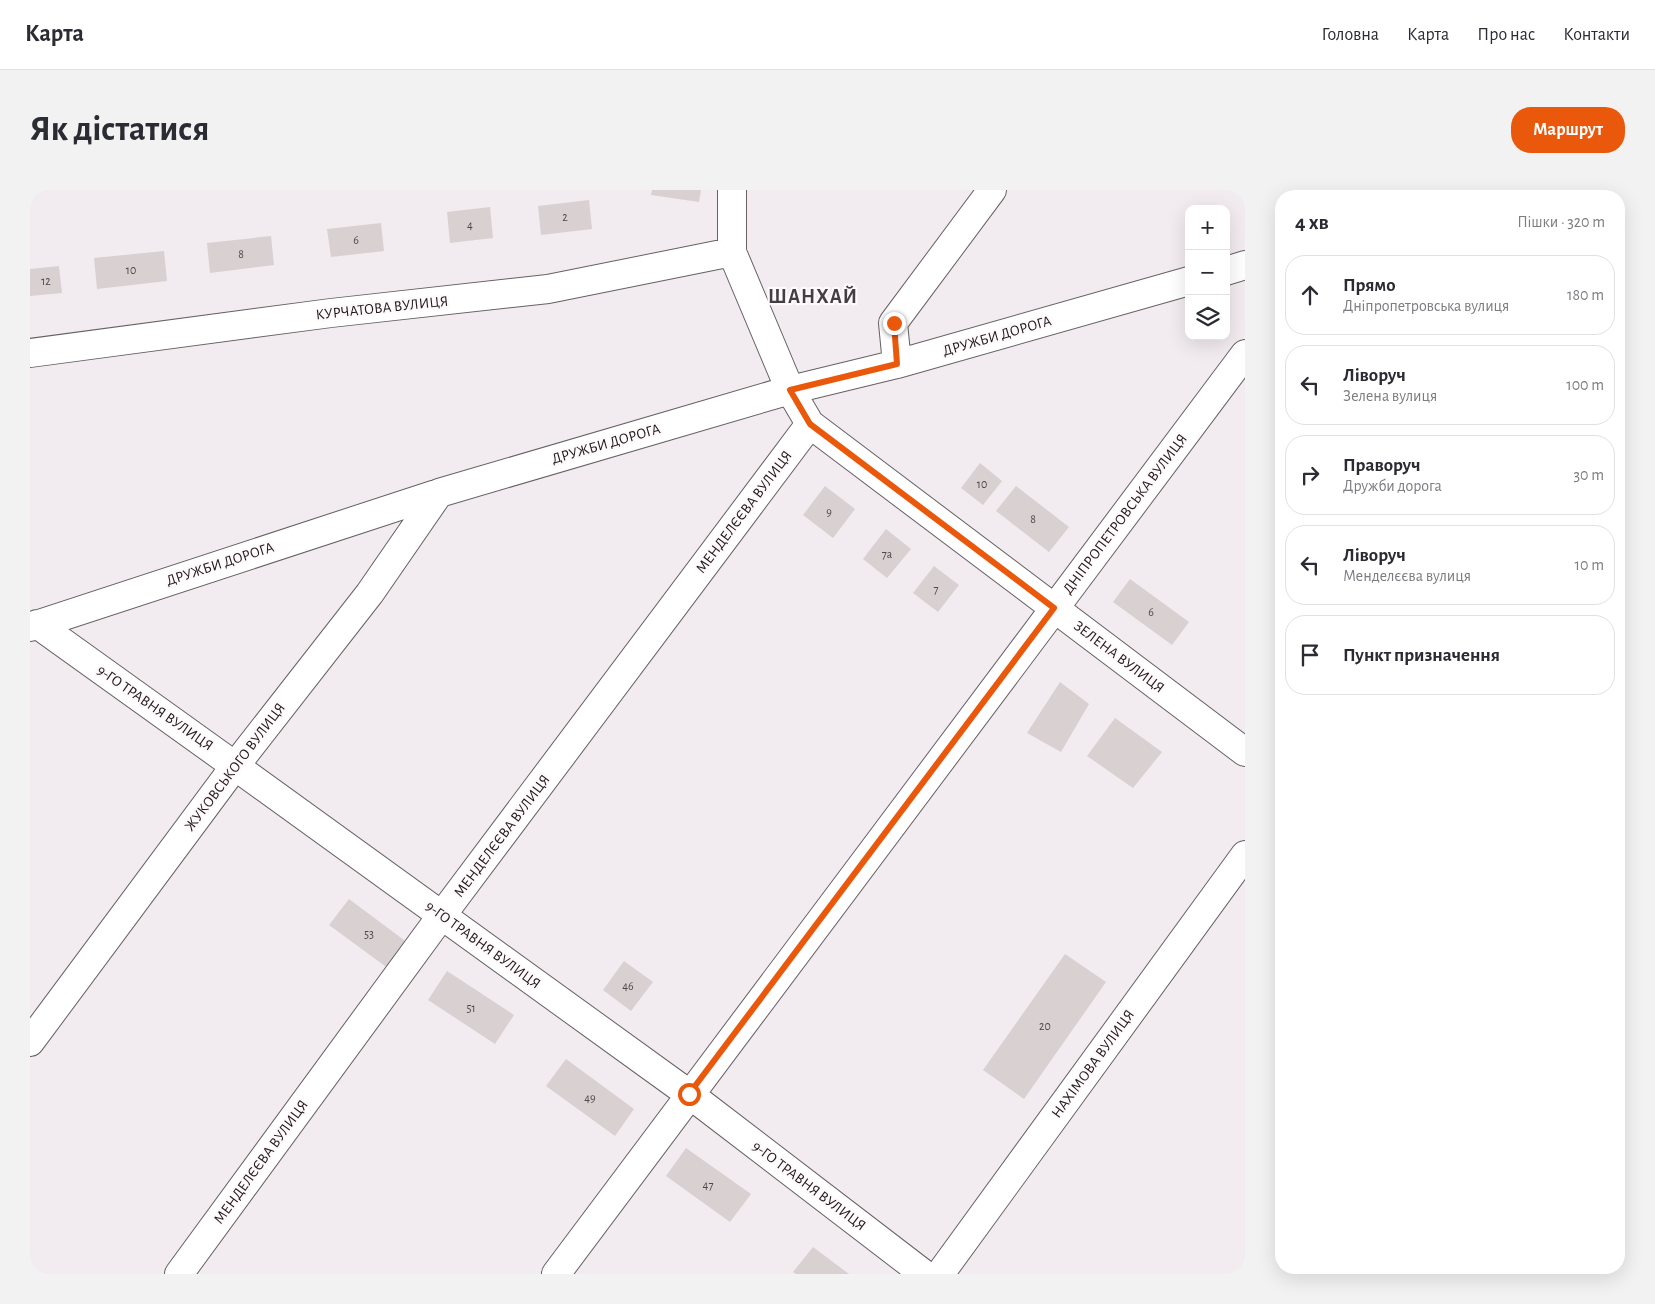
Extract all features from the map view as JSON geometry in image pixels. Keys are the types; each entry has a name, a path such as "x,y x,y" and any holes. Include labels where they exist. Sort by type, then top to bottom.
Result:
{"street":[{"name":"ЗЕЛЕНА ВУЛИЦЯ","path":"732,190 732,252 790,390 810,424 1245,752"},
{"path":"897,364 894,323 992,190"},
{"name":"КУРЧАТОВА ВУЛИЦЯ","path":"30,353 330,313 548,289 732,252"},
{"path":"1230,269 1245,265"},
{"name":"ДРУЖБИ ДОРОГА","path":"33,625 439,493 790,390 897,364 1185,282"},
{"name":"ДНІПРОПЕТРОВСЬКА ВУЛИЦЯ","path":"556,1274 1245,354"},
{"name":"МЕНДЕЛЄЄВА ВУЛИЦЯ","path":"179,1274 442,915 810,424"},
{"name":"ЖУКОВСЬКОГО ВУЛИЦЯ","path":"30,1042 235,766 370,593 439,493"},
{"name":"9-ГО ТРАВНЯ ВУЛИЦЯ","path":"33,625 235,766 689,1094 924,1274"},
{"name":"НАХІМОВА ВУЛИЦЯ","path":"940,1274 1245,855"}],"building":[{"path":"652,190 701,190 699,202 651,195"},
{"path":"589,200 592,229 541,235 538,206"},
{"path":"490,207 493,238 450,243 447,212"},
{"path":"381,223 384,251 331,257 327,229"},
{"path":"271,236 274,265 210,273 207,243"},
{"path":"164,251 167,281 97,289 94,258"},
{"path":"59,266 62,293 30,296 30,269"},
{"path":"980,463 1002,481 983,505 961,488"},
{"path":"825,486 855,509 833,538 803,515"},
{"path":"1016,486 1069,527 1049,552 996,511"},
{"path":"886,529 911,549 887,578 863,559"},
{"path":"934,566 959,585 938,612 913,593"},
{"path":"1130,579 1189,622 1172,645 1113,602"},
{"path":"1060,682 1089,704 1061,752 1027,733"},
{"path":"1115,718 1162,752 1133,788 1087,756"},
{"path":"349,899 408,943 389,969 329,925"},
{"path":"1065,954 1106,982 1024,1099 983,1070"},
{"path":"624,961 653,982 631,1011 603,990"},
{"path":"447,971 514,1015 495,1044 428,1000"},
{"path":"566,1059 634,1109 615,1136 546,1086"},
{"path":"686,1148 751,1194 730,1222 666,1176"},
{"path":"813,1247 849,1274 796,1274 793,1272"}],"district":[{"name":"ШАНХАЙ","path":"813,297"}],"route":[{"path":"689,1094 1054,608 810,424 790,390 897,364 894,323"}]}
